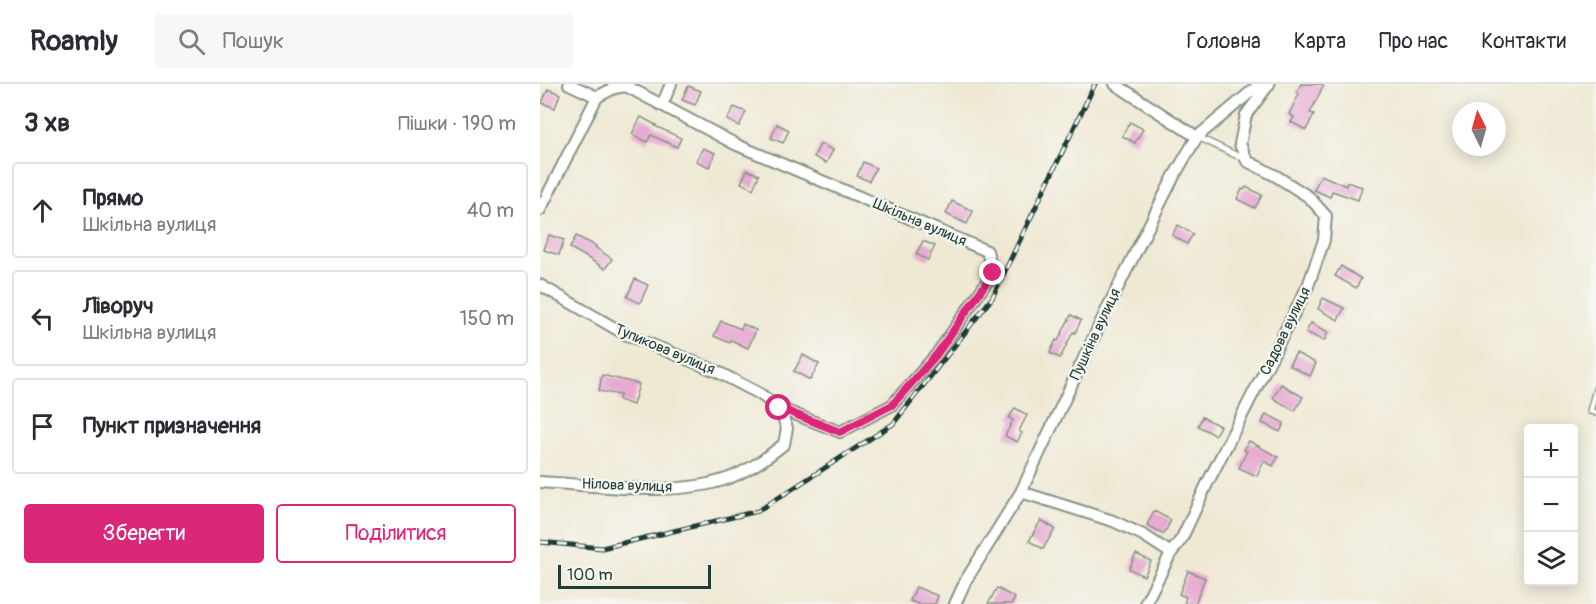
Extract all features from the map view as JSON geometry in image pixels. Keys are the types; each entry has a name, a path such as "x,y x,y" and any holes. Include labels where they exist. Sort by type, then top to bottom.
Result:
{"street":[{"path":"540,210 597,97 569,84"},
{"path":"662,105 671,84"},
{"path":"1115,84 1197,137"},
{"name":"Пушкіна вулиця","path":"955,604 966,580 1021,492 1108,305 1174,176 1197,137 1260,84"},
{"path":"1247,161 1240,144 1245,115 1269,84"},
{"name":"Шкільна вулиця","path":"597,97 614,88 626,86 737,145 987,251 993,273 937,354 892,405 840,432 779,408"},
{"name":"Садова вулиця","path":"1145,604 1171,553 1182,538 1308,286 1324,240 1326,216 1309,197 1247,161"},
{"name":"Тупикова вулиця","path":"540,285 625,334 716,371 759,394 779,408"},
{"name":"Нілова вулиця","path":"540,482 651,489 699,486 729,478 762,462 784,444 787,428 779,408"},
{"path":"1021,492 1113,521 1143,535 1171,553"}],"lane":[{"path":"1197,137 1247,161"},
{"path":"1596,388 1590,411 1596,412"}],"building":[{"path":"1301,84 1324,84 1310,113 1314,114 1306,130 1291,122 1294,117 1289,114 1299,94 1297,92"},
{"path":"688,86 701,91 695,105 682,100"},
{"path":"548,89 560,94 555,108 542,103"},
{"path":"734,107 746,112 739,126 727,120"},
{"path":"641,117 681,138 677,147 651,135 647,142 632,134"},
{"path":"1130,122 1143,129 1135,143 1122,136"},
{"path":"777,124 789,130 783,143 771,138"},
{"path":"820,144 833,150 826,163 814,157"},
{"path":"703,148 715,153 709,167 696,161"},
{"path":"863,162 876,168 869,181 857,176"},
{"path":"747,170 759,175 753,189 741,183"},
{"path":"1321,175 1346,186 1347,182 1362,187 1358,200 1332,191 1330,197 1314,190"},
{"path":"1246,187 1262,195 1255,208 1237,199 1242,189"},
{"path":"952,201 973,211 967,224 946,214"},
{"path":"1178,225 1193,234 1187,244 1172,235"},
{"path":"549,235 564,240 559,255 544,250"},
{"path":"576,236 596,246 612,259 605,269 570,248"},
{"path":"923,241 935,246 928,260 916,254"},
{"path":"1341,266 1361,279 1356,288 1335,276"},
{"path":"635,279 648,285 640,303 627,297"},
{"path":"1323,298 1344,308 1338,320 1318,309"},
{"path":"1071,315 1081,320 1060,358 1050,353"},
{"path":"721,321 741,329 743,324 756,330 748,348 731,340 730,343 714,336"},
{"path":"1311,323 1328,332 1324,341 1306,332"},
{"path":"1296,353 1316,363 1310,376 1289,365"},
{"path":"803,355 819,364 810,380 794,371"},
{"path":"602,375 639,384 633,405 619,400 620,395 599,391"},
{"path":"1281,384 1303,397 1295,411 1273,398"},
{"path":"1015,408 1027,415 1019,431 1022,433 1017,442 1005,436 1013,420 1009,418"},
{"path":"1266,414 1284,423 1280,432 1262,423"},
{"path":"1202,417 1220,426 1215,435 1198,426"},
{"path":"1249,441 1278,457 1273,466 1264,461 1257,476 1239,468"},
{"path":"1154,511 1171,520 1164,534 1147,525"},
{"path":"1041,520 1055,529 1043,549 1029,541"},
{"path":"1136,554 1151,561 1144,576 1129,569"},
{"path":"1188,571 1205,578 1195,604 1184,604 1186,597 1179,594"},
{"path":"916,587 938,596 935,604 918,604 910,601"},
{"path":"997,588 1015,598 1012,604 988,604"}],"railway":[{"path":"540,542 602,548 758,511 893,424 992,298 1095,84"}],"route":[{"path":"779,408 840,432 892,405 937,354 993,273"}]}
